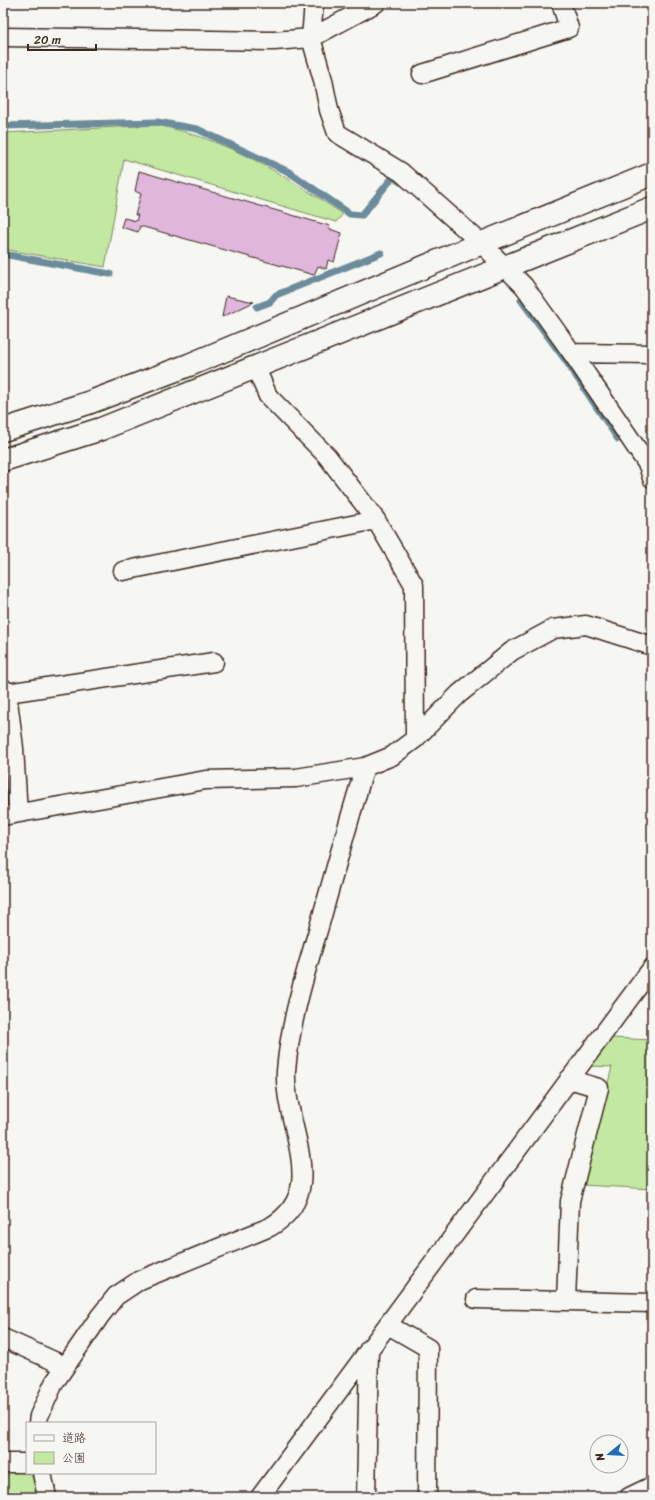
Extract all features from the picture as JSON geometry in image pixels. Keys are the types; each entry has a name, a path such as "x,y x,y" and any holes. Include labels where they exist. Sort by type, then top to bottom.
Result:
{"street":[{"path":"314,3 312,38 323,80 328,110 337,133 401,172 481,243 524,286 572,353 648,465 652,478"},
{"path":"3,37 274,41 312,38 376,3"},
{"path":"422,74 569,28 562,3"},
{"path":"3,430 88,404 189,365 481,243 652,174"},
{"path":"3,460 101,429 652,208"},
{"path":"572,353 652,354"},
{"path":"256,368 268,396 327,456 376,520 414,585 415,740"},
{"path":"123,571 376,520"},
{"path":"214,662 5,690 14,748 10,815 206,780 296,778 365,767 392,756 415,740 459,694 512,651 553,629 586,625 652,646"},
{"path":"38,1422 39,1416 54,1383 116,1296 140,1280 270,1227 282,1219 293,1207 301,1189 300,1161 289,1103 286,1072 296,1006 365,767"},
{"path":"260,1497 652,968"},
{"path":"566,1301 570,1201 599,1088 569,1079"},
{"path":"476,1299 652,1303"},
{"path":"388,1324 428,1348 426,1497"},
{"path":"3,1338 65,1366"},
{"path":"366,1497 369,1349"},
{"path":"3,1462 26,1463"},
{"path":"42,1474 47,1497"},
{"path":"629,1497 652,1486"}],"green space":[{"path":"157,125 183,131 207,139 254,160 277,172 343,214 336,222 124,159 105,267 3,249 3,133"},
{"path":"612,1038 652,1040 652,1189 582,1185 612,1067 591,1066"},
{"path":"3,1469 25,1472 26,1474 29,1474 35,1481 40,1497 3,1497"}],"building":[{"path":"139,171 330,226 329,229 342,233 334,262 328,260 326,269 318,266 314,275 140,226 138,232 121,227 124,218 136,221 138,215 135,215 141,194 135,191"},
{"path":"226,296 254,302 222,317"}],"waterway":[{"path":"3,126 157,122 197,129 289,172 350,214 362,215 393,177 400,182"},
{"path":"257,307 270,302 276,295 381,253"},
{"path":"3,254 110,274"},
{"path":"521,300 566,361 618,439"}]}
